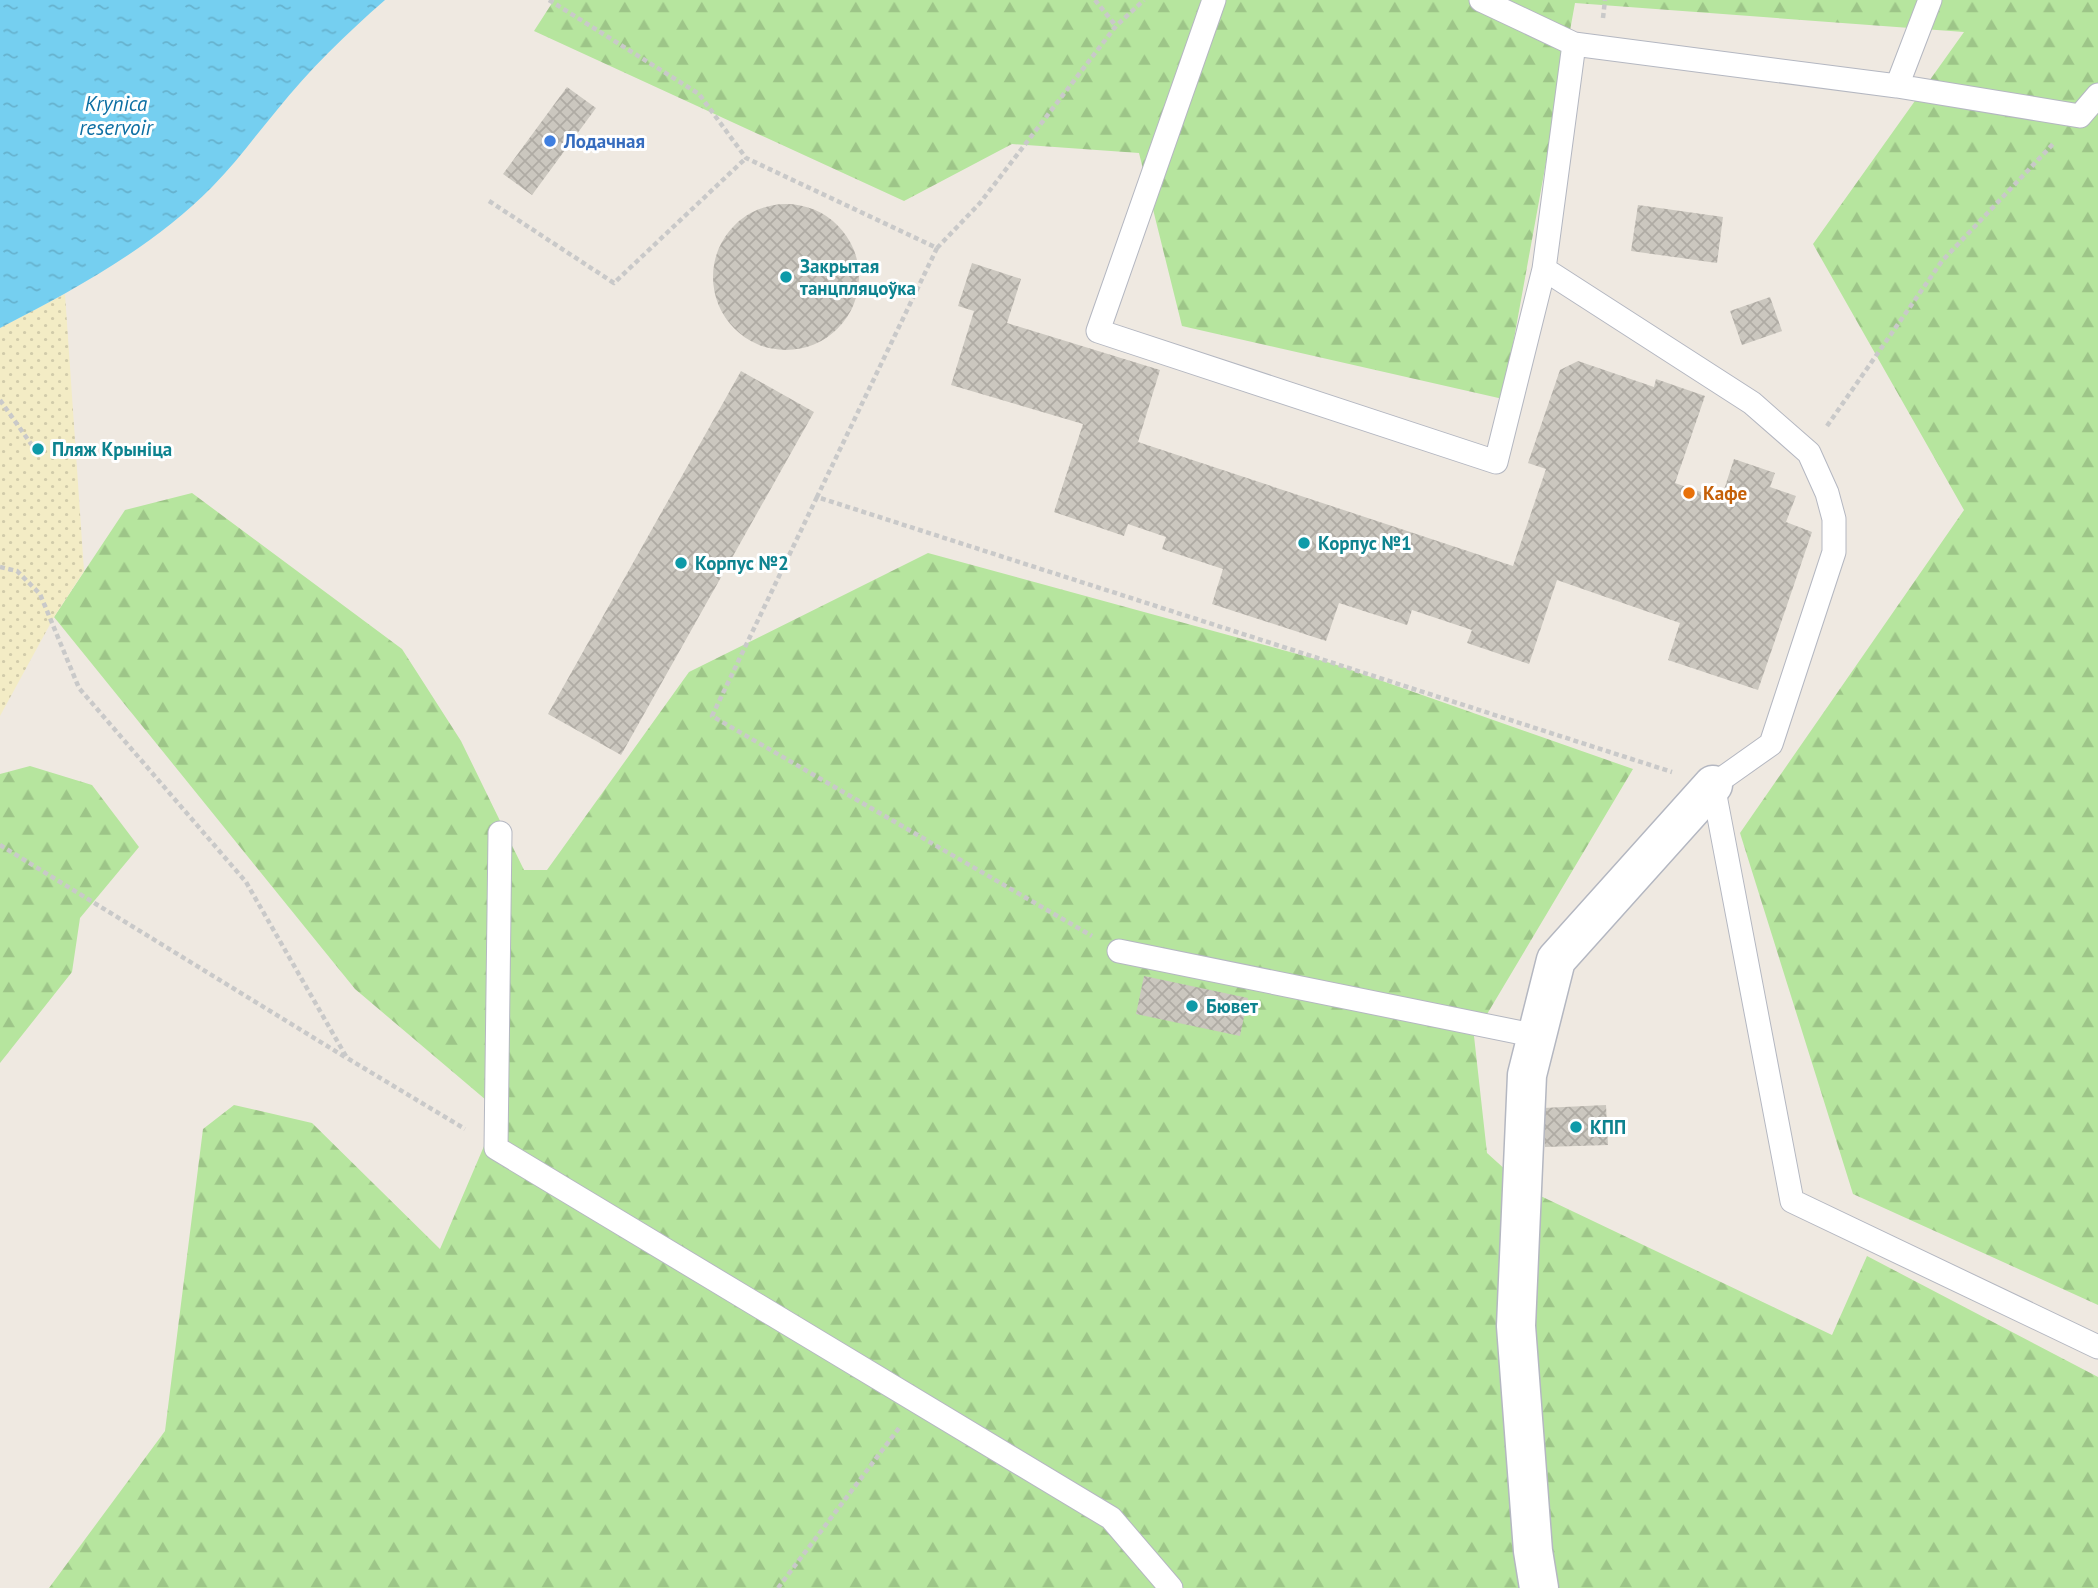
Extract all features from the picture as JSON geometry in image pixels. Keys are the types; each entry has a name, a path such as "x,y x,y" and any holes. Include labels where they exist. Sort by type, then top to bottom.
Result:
{"street":[{"path":"1539,1588 1533,1551 1516,1326 1527,1075 1556,960 1713,785"}],"lane":[{"path":"1214,0 1098,331 1496,462 1545,269 1574,44"},
{"path":"1481,0 1574,44 1898,86 2080,116 2098,95"},
{"path":"1898,86 1930,0"},
{"path":"1545,269 1752,403 1809,453 1827,493 1834,519 1834,552 1771,744 1713,785 1792,1201 2098,1347"},
{"path":"500,833 496,1148 1111,1518 1171,1588"},
{"path":"1119,951 1537,1036"}],"path":[{"path":"549,0 699,94 746,158 937,248"},
{"path":"1094,0 1116,26"},
{"path":"1119,951 712,716 937,248 980,203 1116,26 1144,0"},
{"path":"1809,453 1942,261 2080,116"},
{"path":"489,201 614,283 746,158"},
{"path":"0,400 36,451"},
{"path":"817,497 1713,785"},
{"path":"0,567 17,571 40,594 79,688 246,882 347,1058"},
{"path":"0,845 496,1148"},
{"path":"778,1588 919,1402"}],"green space":[{"path":"554,0 2098,0 2098,1305 1853,1194 1740,833 1964,510 1813,244 1964,32 1575,3 1503,399 1182,326 1139,153 1012,144 904,201 534,31"},
{"path":"192,493 402,649 461,741 524,870 547,870 689,672 928,553 1334,664 1633,769 1474,1036 1487,1153 1528,1190 1832,1335 1867,1256 2098,1377 2098,1588 49,1588 165,1431 203,1129 234,1105 312,1123 440,1249 499,1111 355,989 54,617 125,510"},
{"path":"30,766 92,785 139,847 80,918 72,972 0,1063 0,774"}],"sand":[{"name":"Пляж Крыніца","path":"65,294 84,571 54,617 0,716 0,328"}],"water":[{"name":"Krynica reservoir","path":"0,0 385,0 315,67 229,168 189,209 112,266 0,328"}],"building":[{"name":"Лодачная","path":"567,87 596,108 532,195 503,174"},
{"name":"Закрытая танцпляцоўка","path":"786,204 814,209 838,225 854,249 859,277 854,305 838,329 814,345 786,350 758,345 734,329 718,305 713,277 718,249 734,225 758,209"},
{"path":"1638,205 1723,217 1717,263 1631,251"},
{"path":"972,263 1021,279 1007,323 1160,370 1138,442 1513,566 1546,469 1528,463 1560,370 1578,361 1654,387 1656,379 1705,396 1675,483 1721,499 1734,459 1775,473 1770,487 1796,496 1786,522 1812,532 1758,690 1668,660 1680,623 1557,580 1529,664 1467,643 1472,630 1412,610 1407,625 1339,603 1326,641 1212,604 1223,569 1162,549 1166,537 1128,524 1124,536 1054,512 1083,424 951,385 974,311 958,306"},
{"path":"1770,297 1782,331 1742,345 1730,311"},
{"name":"Корпус №2","path":"741,371 814,412 621,755 548,714"},
{"name":"Бювет","path":"1144,976 1248,998 1240,1036 1136,1014"},
{"name":"КПП","path":"1606,1105 1608,1145 1545,1147 1543,1108"}],"place":[{"name":"Лодачная","path":"550,141"},
{"name":"Закрытая танцпляцоўка","path":"786,277"},
{"name":"Пляж Крыніца","path":"38,449"},
{"name":"Кафе","path":"1689,493"},
{"name":"Корпус №1","path":"1304,543"},
{"name":"Корпус №2","path":"681,563"},
{"name":"Бювет","path":"1192,1006"},
{"name":"КПП","path":"1576,1127"}]}
